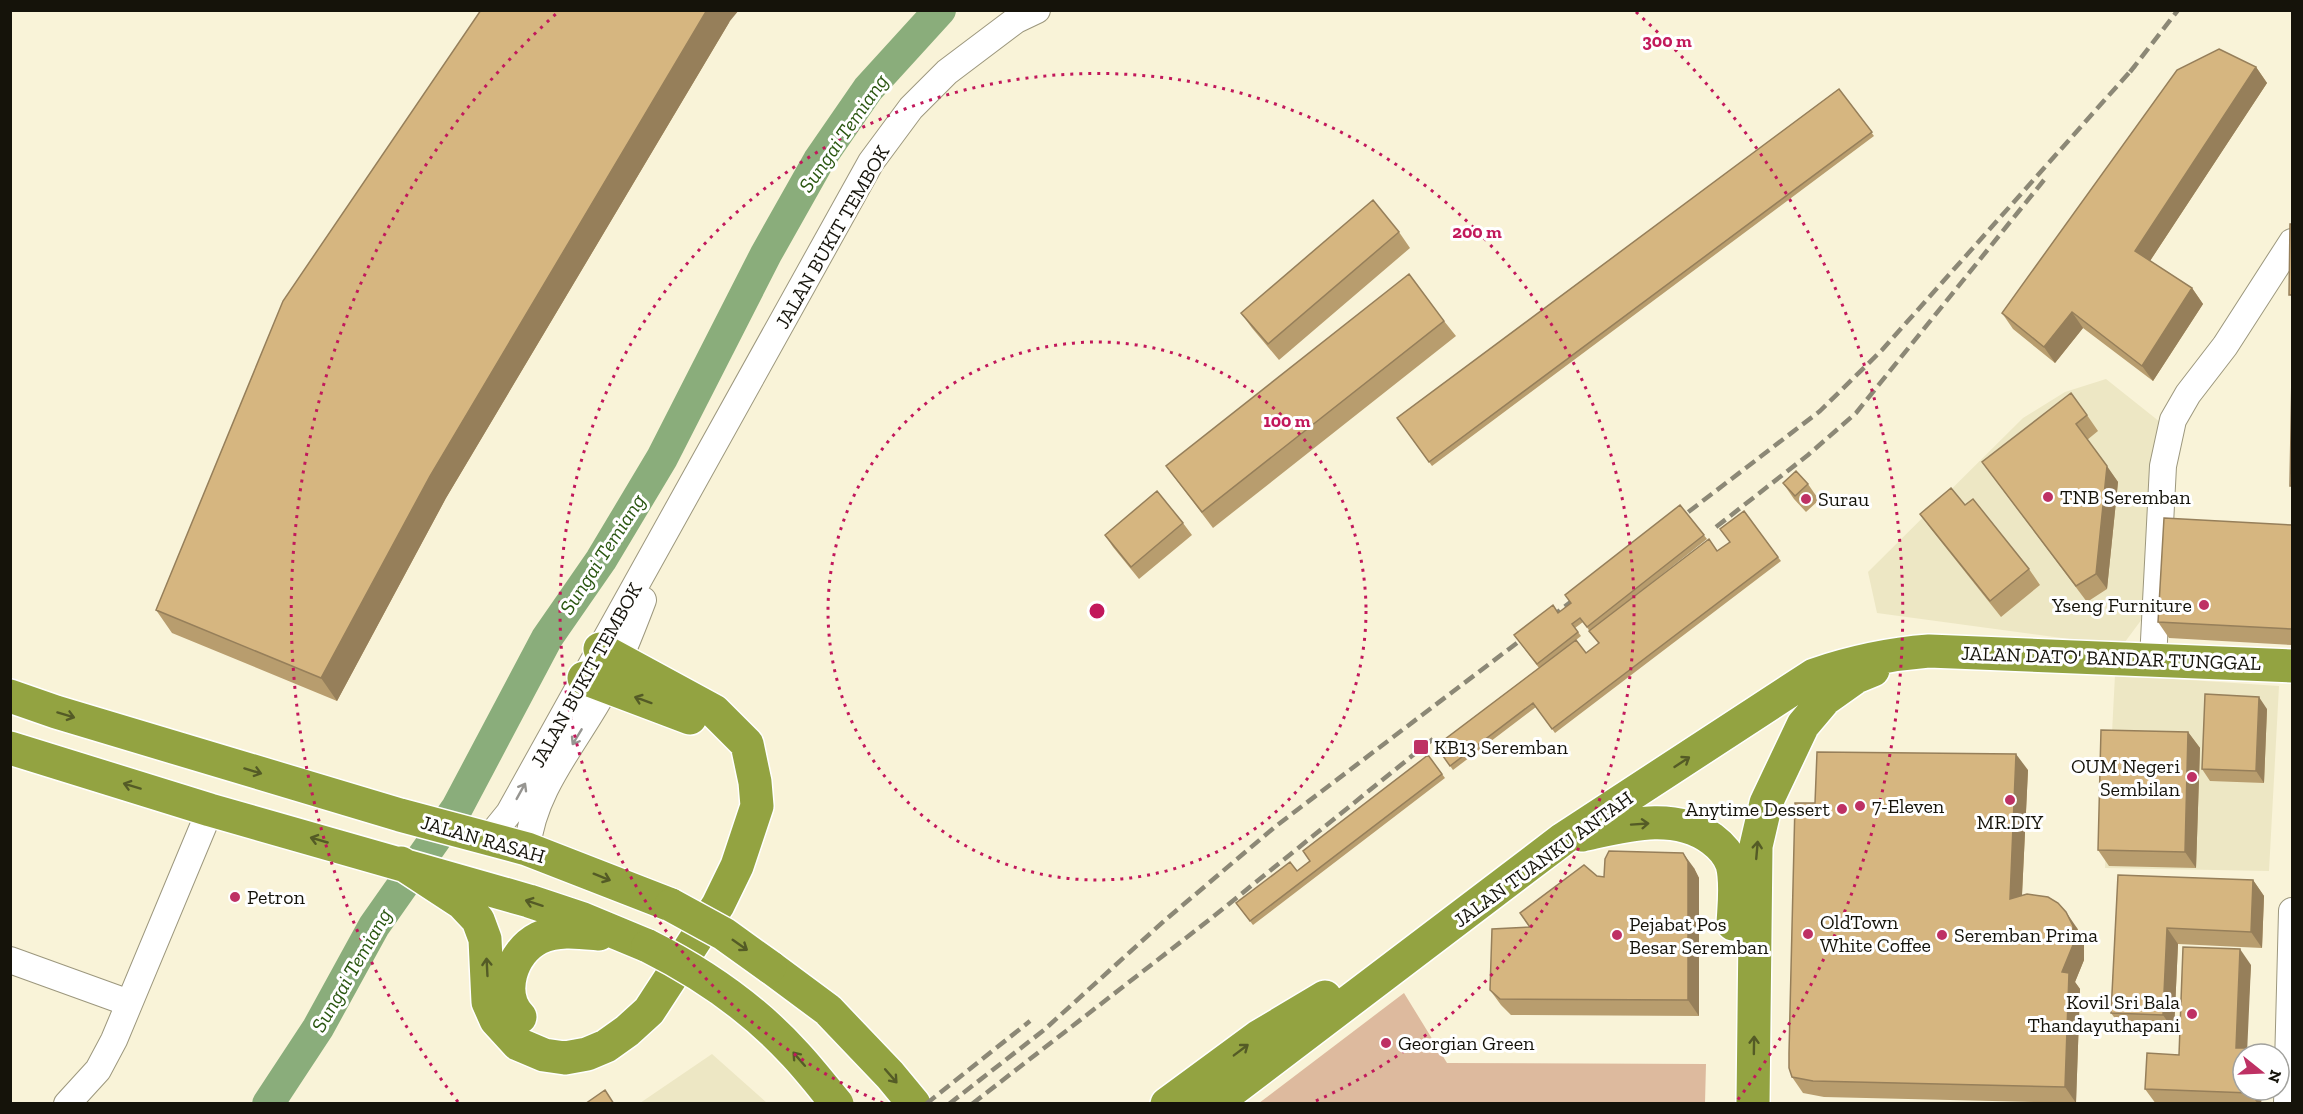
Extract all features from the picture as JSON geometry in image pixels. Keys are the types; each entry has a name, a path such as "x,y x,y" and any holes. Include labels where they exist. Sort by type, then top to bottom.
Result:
{"highway":[{"name":"JALAN DATO' BANDAR TUNGGAL","path":"1929,651 2292,666"},
{"path":"1753,1104 1756,846 1766,803 1803,725 1825,699 1856,677 1889,663 1929,651"},
{"name":"JALAN TUANKU ANTAH","path":"1167,1104 1204,1094 1268,1031 1349,982 1425,943 1563,839 1814,675 1853,662 1899,653 1929,651"},
{"path":"439,881 478,920 485,939 488,1002 496,1020 518,1044 544,1055 565,1058 587,1054 606,1046 649,1011 718,905 746,843 757,806 755,782 747,744 714,711 603,668"},
{"name":"JALAN RASAH","path":"10,696 56,712 400,815 527,849 671,905 724,934 770,967 884,1104"},
{"path":"10,748 210,810 388,859 439,881 572,915 639,942 685,964 756,1018 795,1053 837,1104"},
{"path":"1563,839 1632,824 1668,823 1689,826 1722,847 1732,864 1734,894 1731,1104"},
{"path":"627,1031 565,1038 546,1033 528,1025 515,1012 508,995 510,979 516,961 526,946 539,937 573,931 639,942"},
{"path":"770,967 828,1010 890,1075 914,1104"}],"street":[{"name":"JALAN BUKIT TEMBOK","path":"527,849 529,827 540,797 679,508 871,162 910,108 947,72 1016,20 1037,10"},
{"path":"2153,660 2163,466 2173,420 2188,394 2225,346 2292,242"},
{"name":"JALAN BUKIT TEMBOK","path":"477,836 509,813 603,668"},
{"path":"67,1104 98,1070 114,1040 210,810"},
{"path":"2287,1104 2292,911"},
{"path":"10,960 129,1003"}],"shaded area":[{"name":"TNB Seremban","path":"2106,379 2160,422 2142,619 2122,646 1877,613 1868,572 2023,418 2065,392"},
{"name":"OUM Negeri Sembilan","path":"2115,675 2279,686 2269,871 2105,868"},
{"name":"Georgian Green","path":"1404,993 1447,1063 1706,1064 1705,1103 1259,1103"},
{"path":"712,1054 767,1103 640,1103"}],"building":[{"path":"481,10 707,10 430,476 321,678 156,610 283,301"},
{"path":"2219,49 2256,67 2135,251 2192,288 2142,366 2072,312 2044,347 2002,313 2177,70"},
{"path":"1839,89 1872,132 1429,462 1397,418"},
{"path":"1373,200 1399,232 1268,344 1241,313"},
{"path":"2290,224 2292,224 2292,295 2289,295"},
{"path":"1409,274 1444,321 1202,512 1166,466"},
{"path":"2292,373 2292,486 2290,486"},
{"path":"2071,393 2087,415 2076,424 2107,466 2096,574 2076,586 1982,462"},
{"path":"1796,471 1808,484 1795,496 1783,483"},
{"path":"1951,488 1965,505 1973,499 2029,569 1990,601 1920,514"},
{"path":"1157,491 1183,523 1131,567 1105,535"},
{"path":"1680,505 1704,535 1587,627 1580,618 1572,624 1578,632 1537,664 1514,635 1553,605 1558,613 1571,603 1565,595"},
{"path":"1744,511 1778,557 1552,729 1533,703 1450,766 1436,746 1576,640 1586,653 1599,643 1589,631 1709,539 1717,551 1730,542 1720,529"},
{"path":"2164,518 2292,525 2292,629 2158,622"},
{"path":"2205,694 2259,697 2256,771 2202,769"},
{"path":"2101,730 2188,732 2185,852 2098,850"},
{"name":"Seremban Prima","path":"1817,752 2016,754 2010,899 2027,894 2048,897 2066,912 2073,926 2073,945 2062,972 2069,973 2065,1087 1813,1081 1792,1077 1789,1068 1789,1053 1795,803 1815,803"},
{"path":"1428,755 1442,774 1250,921 1236,903 1290,862 1297,871 1310,861 1303,851"},
{"name":"Pejabat Pos Besar Seremban","path":"1609,851 1683,853 1688,862 1688,1000 1500,999 1490,990 1492,929 1530,927 1520,913 1584,865 1597,876 1604,877 1605,859"},
{"path":"2118,875 2253,880 2251,932 2167,928 2163,1015 2111,1013"},
{"path":"2183,947 2240,949 2236,1042 2231,1042 2231,1092 2145,1089 2147,1053 2179,1055"},
{"path":"605,1090 614,1104 585,1104"}],"waterway":[{"name":"Sungai Temiang","path":"268,1104 318,1028 374,926 457,808 547,638 601,560 662,458 766,254 819,160 868,89 940,10"}],"railway":[{"path":"2130,72 2178,10"},
{"path":"1674,523 1820,411 1882,350 2135,66"},
{"path":"1716,527 1808,455 1856,413 2044,180"},
{"path":"949,1104 1044,1030 1164,921 1276,826 1584,592"},
{"path":"972,1104 1209,920 1433,739"},
{"path":"926,1104 1030,1021"}],"place":[{"name":"TNB Seremban","path":"2048,497"},
{"name":"Surau","path":"1806,499"},
{"name":"Yseng Furniture","path":"2204,605"},
{"name":"KB13 Seremban","path":"1421,747"},
{"name":"OUM Negeri Sembilan","path":"2192,777"},
{"name":"MR.DIY","path":"2010,800"},
{"name":"7-Eleven","path":"1860,806"},
{"name":"Anytime Dessert","path":"1842,809"},
{"name":"Petron","path":"235,897"},
{"name":"OldTown White Coffee","path":"1808,934"},
{"name":"Pejabat Pos Besar Seremban","path":"1617,935"},
{"name":"Seremban Prima","path":"1942,935"},
{"name":"Kovil Sri Bala Thandayuthapani","path":"2192,1014"},
{"name":"Georgian Green","path":"1386,1043"}]}
